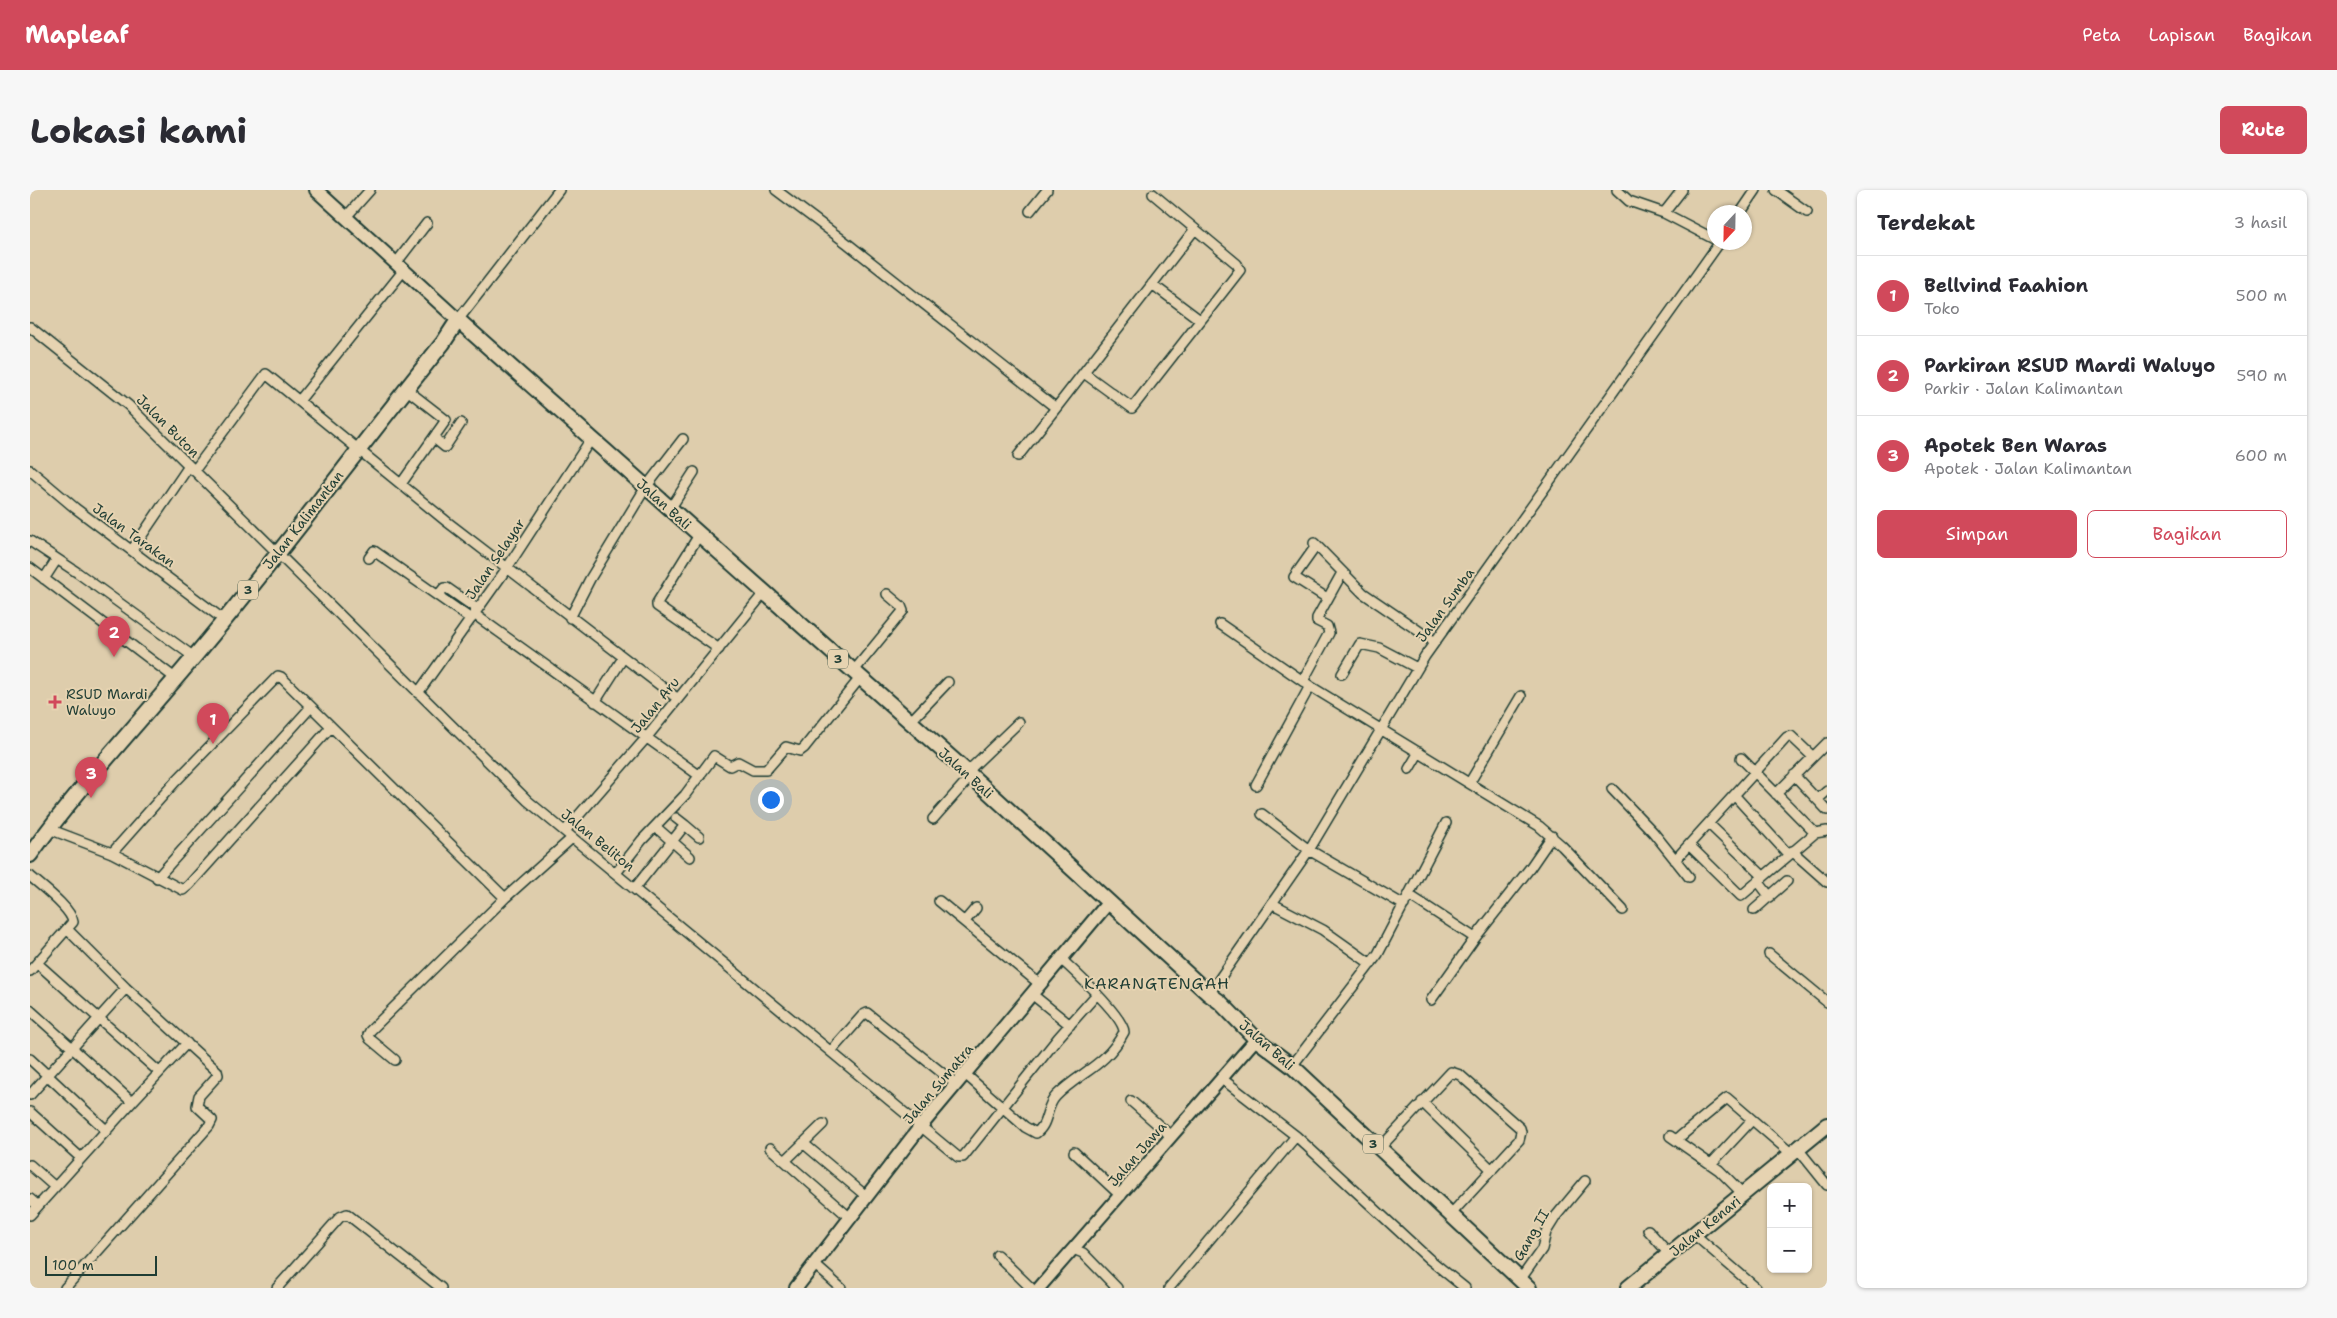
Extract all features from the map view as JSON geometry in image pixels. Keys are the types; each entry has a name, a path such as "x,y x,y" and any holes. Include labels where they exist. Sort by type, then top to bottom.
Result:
{"highway":[{"name":"Jalan Kalimantan","path":"30,855 49,828 194,657 278,554 358,449 443,343 458,320"},
{"name":"Jalan Bali","path":"458,320 909,723 969,774 1108,903 1215,998 1256,1039 1292,1066 1526,1285"},
{"name":"Jalan Kenari","path":"1628,1288 1744,1195 1827,1124"}],"main road":[{"name":"Jalan Bali","path":"316,190 458,320"},
{"name":"Jalan Sumatra","path":"796,1288 899,1154 1108,903"}],"street":[{"path":"346,217 370,190"},
{"path":"458,320 559,190"},
{"path":"776,190 848,244 1056,408"},
{"path":"1030,211 1047,190"},
{"path":"1617,190 1629,201 1664,214 1707,236"},
{"path":"1664,214 1682,190"},
{"path":"1746,205 1756,190"},
{"path":"1776,190 1807,212"},
{"path":"1084,373 1132,408 1240,270 1237,264 1152,191"},
{"path":"298,401 400,266 427,224"},
{"path":"1018,456 1195,229"},
{"name":"Jalan Sumba","path":"1215,998 1309,850 1417,668 1714,250"},
{"path":"1152,284 1200,320"},
{"name":"Jalan Buton","path":"30,327 128,405 278,554"},
{"path":"132,550 192,468 265,374 570,618 678,699"},
{"path":"401,484 446,420 406,389"},
{"path":"434,438 445,447 461,423"},
{"name":"Jalan Selayar","path":"418,693 507,568 592,439"},
{"path":"570,618 590,579 667,453 683,440"},
{"name":"Jalan Tarakan","path":"30,470 74,508 224,620"},
{"path":"670,509 694,472"},
{"path":"699,535 657,603 719,649"},
{"path":"30,541 194,657"},
{"path":"1327,598 1294,577 1315,545 1362,593 1435,642"},
{"path":"369,558 374,551 474,614 700,776"},
{"name":"Jalan Beliton","path":"278,554 528,801 960,1158 1002,1108"},
{"path":"44,579 57,559"},
{"path":"30,568 175,678"},
{"path":"1256,785 1307,684 1330,632 1327,626 1317,621 1327,598 1342,573"},
{"path":"440,592 447,588 474,614"},
{"name":"Jalan Aru","path":"395,1060 370,1039 368,1034 370,1031 569,835 764,593"},
{"path":"616,873 700,776 714,756 730,766 738,762 753,770 766,770 786,747 800,751 903,611 901,606 887,594"},
{"path":"1220,624 1307,684 1470,782 1552,836 1623,910"},
{"path":"1342,674 1360,644 1379,648 1417,668"},
{"path":"595,702 624,658"},
{"path":"112,854 176,782 276,677 282,677 505,898"},
{"path":"909,723 948,682"},
{"path":"1470,782 1521,696"},
{"path":"157,878 311,707"},
{"path":"933,819 969,774 1019,722"},
{"path":"49,828 112,854 183,890 331,727"},
{"path":"1675,860 1788,736 1813,757"},
{"path":"1776,794 1794,774 1826,746"},
{"path":"1409,769 1419,752"},
{"path":"1741,758 1815,833"},
{"path":"1794,774 1827,810"},
{"path":"1612,789 1653,832 1689,877"},
{"path":"1818,799 1827,791"},
{"path":"1735,796 1790,852 1827,882"},
{"path":"1262,814 1309,850 1404,905"},
{"path":"676,818 699,837"},
{"path":"1292,1066 1371,964 1410,895 1446,823"},
{"path":"1709,824 1761,878 1770,897"},
{"path":"635,888 685,825"},
{"path":"658,829 690,857"},
{"path":"1689,845 1739,896 1743,895 1790,852 1815,833 1827,831"},
{"path":"1432,1000 1475,938 1530,868 1552,836"},
{"path":"30,876 70,914 73,922 68,930 30,971"},
{"path":"1754,910 1787,881"},
{"path":"1410,895 1475,938"},
{"path":"939,901 965,921 1037,990 1070,1025"},
{"path":"1273,904 1323,930 1371,964"},
{"path":"965,921 976,908"},
{"path":"65,1288 212,1123 197,1103 199,1096 217,1077 218,1073 187,1042 126,988 68,930"},
{"path":"1769,954 1827,1002"},
{"path":"965,1074 1025,1128 1036,1133 1044,1126 1055,1097 1102,1062 1115,1047 1124,1032 1124,1028 1096,994 1061,959"},
{"path":"37,963 159,1072"},
{"path":"30,1095 126,988"},
{"path":"1002,1108 1096,994"},
{"path":"30,1010 132,1102"},
{"path":"831,1051 863,1015 867,1013 956,1084"},
{"name":"Jalan Jawa","path":"1039,1288 1256,1039"},
{"path":"30,1214 187,1042"},
{"path":"30,1059 107,1131"},
{"path":"1379,1149 1447,1075 1456,1072 1520,1128 1522,1132 1519,1140 1451,1214"},
{"path":"1221,1078 1296,1136 1429,1259 1465,1288"},
{"path":"1744,1195 1712,1164 1673,1138 1727,1098 1752,1120 1795,1152 1827,1185"},
{"path":"1131,1101 1171,1136"},
{"path":"1422,1102 1492,1170"},
{"path":"30,1112 81,1158"},
{"path":"1712,1164 1752,1120"},
{"path":"785,1161 823,1124"},
{"path":"1169,1288 1296,1136"},
{"path":"804,1143 866,1196"},
{"path":"770,1148 849,1217"},
{"path":"1074,1152 1121,1196"},
{"path":"30,1165 55,1187"},
{"name":"Gang II","path":"1526,1285 1542,1249 1546,1232 1556,1216 1585,1180"},
{"path":"30,1198 38,1206"},
{"path":"277,1288 340,1217 346,1214 441,1288"},
{"path":"1648,1230 1670,1255"},
{"path":"1695,1235 1756,1288"},
{"path":"1072,1249 1083,1253 1117,1288"},
{"path":"997,1255 1031,1288"},
{"path":"814,1264 841,1288"}],"place":[{"name":"Parkiran RSUD Mardi Waluyo","path":"114,657"},
{"name":"RSUD Mardi Waluyo","path":"55,702"},
{"name":"Bellvind Faahion","path":"213,744"},
{"name":"Apotek Ben Waras","path":"91,798"}],"district":[{"name":"KARANGTENGAH","path":"1157,983"}]}
